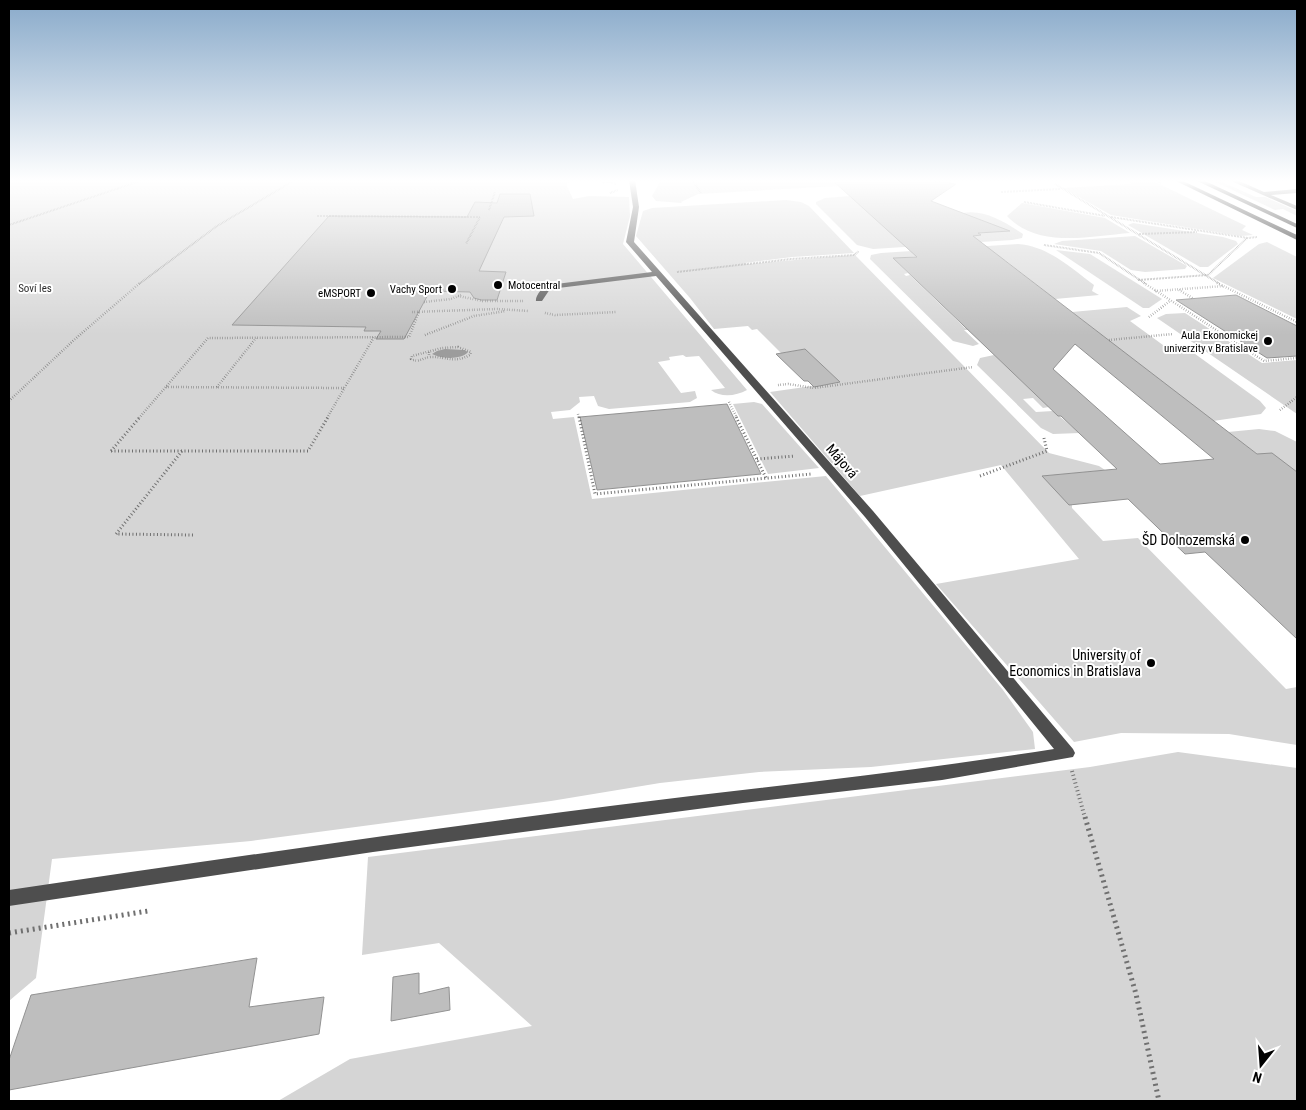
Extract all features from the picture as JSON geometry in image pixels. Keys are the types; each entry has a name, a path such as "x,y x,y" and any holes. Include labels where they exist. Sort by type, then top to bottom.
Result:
{"main road":[{"path":"1284,232 1297,238"}],"street":[{"name":"Májová","path":"632,232 630,242 832,472 1066,753"},
{"path":"539,299 548,287 657,274"},
{"path":"9,898 373,844 743,796 942,773 1066,753"}],"path":[{"path":"9,401 92,322 154,271 209,232"},
{"path":"466,244 472,232"},
{"path":"1134,232 1208,275 1212,280 1297,322"},
{"path":"1138,234 1188,232"},
{"path":"1211,232 1248,238 1257,237"},
{"path":"1138,280 1208,275 1248,238"},
{"path":"1044,245 1098,253 1264,361 1297,358"},
{"path":"657,274 791,259 854,255 859,251"},
{"path":"1155,291 1224,286"},
{"path":"1179,289 1194,299"},
{"path":"424,302 461,295"},
{"path":"458,296 483,301 530,301"},
{"path":"1149,317 1170,301"},
{"path":"412,312 471,309 535,312"},
{"path":"425,334 474,316 514,310"},
{"path":"374,337 308,451 111,451 208,338 256,337 374,337 409,337 419,312"},
{"path":"541,313 555,315 616,312"},
{"path":"1109,340 1173,334"},
{"path":"217,387 256,337"},
{"path":"446,348 463,349 471,352 465,358 429,357 421,361 410,359 412,356 429,352 446,348"},
{"path":"429,352 429,357"},
{"path":"757,387 788,384 814,388 973,367"},
{"path":"166,387 345,388"},
{"path":"1280,410 1297,397"},
{"path":"729,402 766,478"},
{"path":"578,414 595,494 832,472"},
{"path":"980,476 1047,451 1044,438"},
{"path":"182,451 116,534 194,534"},
{"path":"757,459 816,454"},
{"path":"1066,753 1136,994 1159,1101"},
{"path":"9,933 148,911"}],"green space":[{"name":"Soví les","path":"9,232 626,232 623,244 747,390 729,395 715,393 711,390 725,388 699,356 686,357 683,355 669,357 670,360 658,362 681,393 695,391 697,398 690,402 609,409 598,406 594,396 579,397 580,402 570,410 551,412 553,419 574,417 592,499 826,476 1003,690 1033,732 1035,749 871,767 759,772 660,783 551,801 251,841 52,859 36,978 9,1001"},
{"path":"637,232 834,232 854,253 792,257 745,263 855,255 1049,453 1099,466 1105,470 1046,476 1069,505 1072,505 1072,508 1103,541 1138,538 1286,689 1297,687 1297,745 1229,734 1121,733 1074,742 936,584 1079,559 1001,465 860,496 770,392 840,382 805,349 781,353 757,329 752,330 748,326 714,329 690,298 636,236"},
{"path":"844,232 945,232 959,237 980,235 978,233 990,232 1020,232 1023,234 1022,238 1012,240 873,249 857,245"},
{"path":"1032,232 1130,233 1065,238 1049,237"},
{"path":"1140,232 1190,232 1223,237 1236,241 1238,244 1208,267 1200,267"},
{"path":"1215,232 1246,232 1253,235 1241,236"},
{"path":"1135,236 1187,266 1185,269 1145,272 1131,270 1101,251 1054,244 1062,241"},
{"path":"1267,242 1297,257 1297,319 1213,278 1259,244"},
{"path":"1018,244 1039,249 1059,259 1094,285 1092,291 1099,295 1055,299 1005,260 980,262 923,256 893,258 908,273 904,274 906,276 910,275 965,328 972,330 964,330 979,344 973,346 953,341 870,259 871,255 881,253"},
{"path":"1056,250 1090,254 1162,299 1149,308 1143,308"},
{"path":"1127,307 1141,316 1130,321 1167,348 1191,351 1260,401 1266,408 1261,414 1213,421 1072,312"},
{"path":"1185,313 1262,363 1297,360 1297,414 1157,318 1166,314"},
{"path":"994,355 1049,407 1043,408 1033,398 1023,399 1036,412 1053,411 1080,433 1053,434 1041,428 977,365 980,358"},
{"path":"754,402 762,404 819,468 768,474 733,404"},
{"path":"1259,429 1275,431 1297,442 1297,472 1272,454 1257,454 1228,432"},
{"path":"1178,752 1297,768 1297,1101 278,1101 350,1059 532,1026 439,943 362,955 368,857 1090,767"}],"shaded area":[{"path":"445,349 468,352 465,355 451,358 432,354"}],"building":[{"path":"315,232 497,232 479,271 506,272 497,300 474,298 470,292 430,291 404,339 376,339 381,331 364,331 366,327 232,325"},
{"path":"889,232 997,232 978,233 981,235 973,236 1257,454 1272,453 1297,472 1297,639 1205,552 1185,554 1128,499 1069,505 1042,476 1117,469 1061,416 1058,416 893,258 917,257","holes":["1075,344 1214,459 1160,464 1053,369"]},
{"name":"Aula Ekonomickej univerzity v Bratislave","path":"1236,295 1297,326 1297,356 1267,358 1176,300"},
{"path":"805,349 840,382 814,387 808,381 804,381 776,354"},
{"path":"727,404 761,474 597,490 580,417"},
{"path":"257,958 249,1007 324,997 319,1034 9,1090 9,1060 31,995"},
{"path":"419,973 419,994 449,987 450,1010 391,1021 393,977"}],"place":[{"name":"Motocentral","path":"498,285"},
{"name":"Vachy Sport","path":"452,289"},
{"name":"eMSPORT","path":"371,293"},
{"name":"Aula Ekonomickej univerzity v Bratislave","path":"1268,341"},
{"name":"ŠD Dolnozemská","path":"1245,540"},
{"name":"University of Economics in Bratislava","path":"1151,663"}]}
